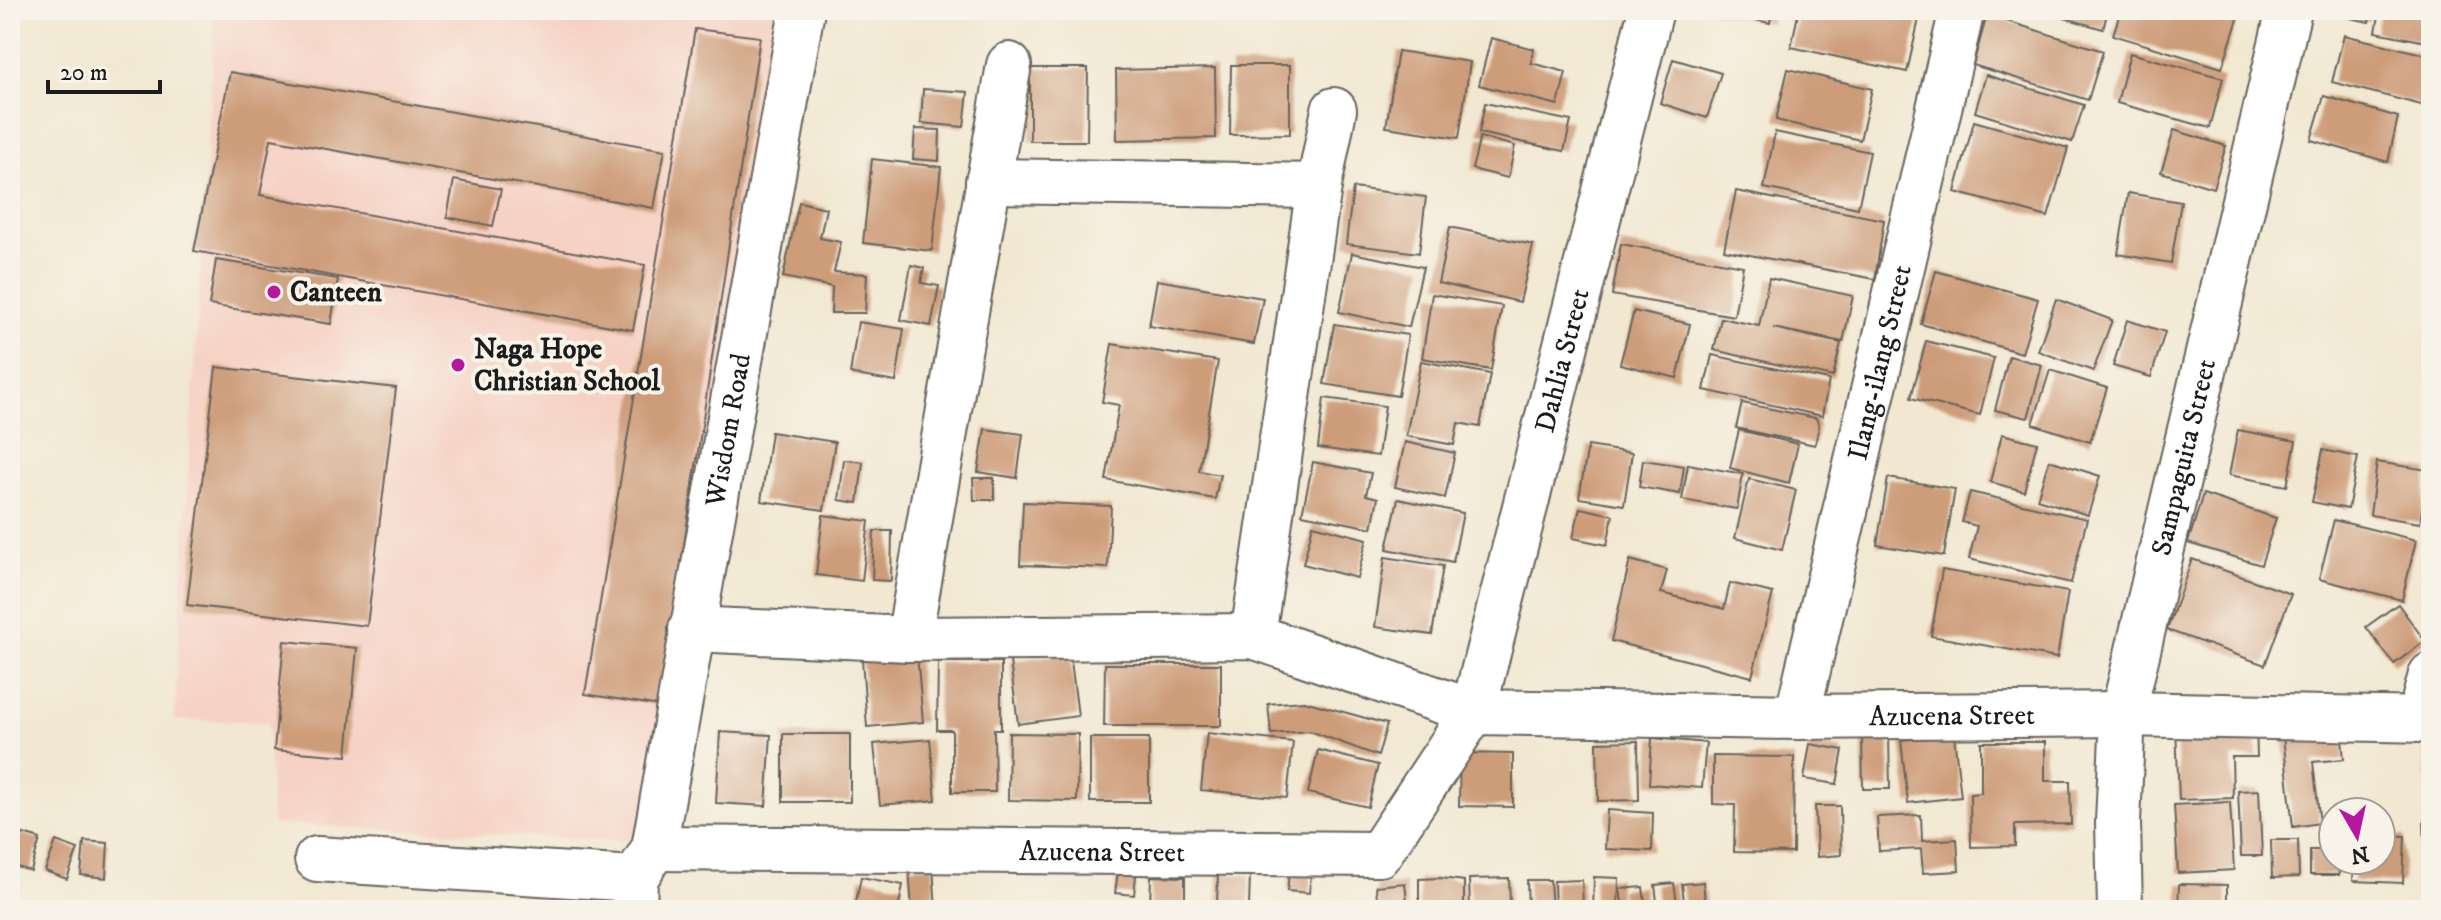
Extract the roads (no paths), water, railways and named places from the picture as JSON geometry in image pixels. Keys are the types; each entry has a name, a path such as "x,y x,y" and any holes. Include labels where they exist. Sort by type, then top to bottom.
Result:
{"street":[{"name":"Wisdom Road","path":"641,879 691,629 802,10"},
{"name":"Dahlia Street","path":"1473,712 1651,10"},
{"name":"Ilang-ilang Street","path":"1797,717 1962,10"},
{"name":"Sampaguita Street","path":"2120,910 2118,822 2123,714 2289,10"},
{"path":"909,639 1009,65"},
{"path":"1253,636 1319,186 1334,110"},
{"path":"988,181 1319,186"},
{"name":"Azucena Street","path":"691,629 909,639 1253,636 1473,712 1797,717 2123,714 2425,720"},
{"path":"2425,720 2431,675"},
{"name":"Azucena Street","path":"641,879 1379,854 1473,712"},
{"path":"317,859 641,879"}],"place":[{"name":"Canteen","path":"274,292"},
{"name":"Naga Hope Christian School","path":"458,365"}]}
